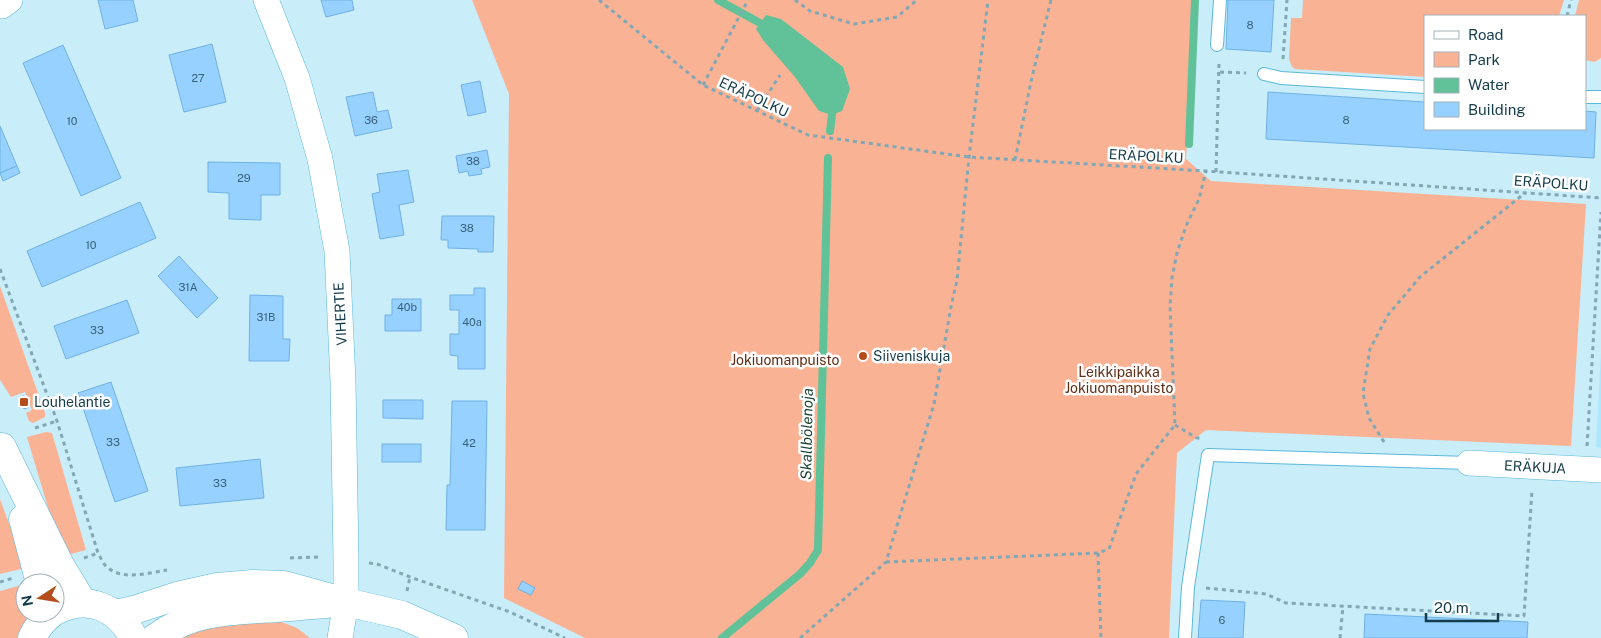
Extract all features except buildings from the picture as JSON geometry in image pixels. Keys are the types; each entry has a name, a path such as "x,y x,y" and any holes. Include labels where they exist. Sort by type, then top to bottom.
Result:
{"main road":[{"path":"1,444 38,573"},
{"path":"1,444 60,565 83,603"},
{"path":"115,614 177,596 217,587 253,584 284,585 402,615 454,638"},
{"path":"155,638 173,627 199,616 217,612 346,602"},
{"path":"65,608 83,603 95,604 105,608 126,624 134,638"}],"street":[{"name":"VIHERTIE","path":"266,0 297,78 320,159 337,251 343,381 346,602 340,638"},
{"name":"ERÄKUJA","path":"1469,463 1594,462"}],"lane":[{"path":"1217,45 1220,0"},
{"path":"1264,74 1281,78 1424,87"},
{"path":"1586,97 1601,97"},
{"path":"1185,638 1188,586 1208,455 1469,463"}],"path":[{"name":"ERÄPOLKU","path":"599,0 702,85 808,134 968,157 1601,198"},
{"path":"795,0 810,10 854,24 897,16 917,0"},
{"path":"800,638 886,562 934,404 957,280 968,157 988,0"},
{"path":"1015,160 1050,0"},
{"path":"1281,78 1287,0"},
{"path":"1567,15 1571,0"},
{"path":"702,85 748,1"},
{"path":"1216,172 1220,72 1217,45"},
{"path":"1220,72 1264,74"},
{"path":"757,111 780,75"},
{"path":"886,562 1098,553 1110,549 1136,474 1175,425 1171,324 1172,278 1186,226 1199,199 1206,171"},
{"path":"1384,443 1369,418 1363,393 1370,349 1388,314 1420,277 1525,192"},
{"path":"1594,462 1601,212"},
{"path":"0,269 57,421 98,554"},
{"path":"35,428 57,421"},
{"path":"1188,586 1266,594 1286,603 1524,616 1532,487 1538,487"},
{"path":"1098,553 1101,638"},
{"path":"1340,638 1343,606"}],"shaded area":[{"path":"1601,352 1601,448 1596,447"}],"green space":[{"name":"Jokiuomanpuisto","path":"472,0 1196,0 1186,159 1211,181 1586,204 1571,446 1206,430 1177,453 1169,638 585,638 504,598 509,94"},
{"path":"1303,0 1564,0 1559,15 1424,15 1424,77 1295,69 1292,67 1289,59 1291,18 1302,18"},
{"path":"1579,0 1601,0 1601,58 1595,62 1586,60 1586,15 1575,15"},
{"path":"0,286 45,413 45,417 33,423 29,421 26,413 32,410 25,392 11,397 0,380"},
{"path":"46,432 52,433 86,550 67,555 55,531 27,437"},
{"path":"0,499 25,568 0,574"},
{"path":"15,587 15,623 25,623 17,638 0,638 0,591"},
{"path":"279,621 297,628 310,638 183,638 182,634 231,622"}],"water":[{"path":"766,15 781,19 843,67 850,89 842,111 832,115 819,111 795,77 763,40 756,29"}],"waterway":[{"name":"Skallbölenoja","path":"718,0 760,23"},
{"path":"1189,144 1195,0"},
{"name":"Skallbölenoja","path":"830,131 832,115"},
{"name":"Skallbölenoja","path":"722,638 800,574 818,550 828,158"}],"place":[{"name":"Siiveniskuja","path":"863,356"},
{"name":"Louhelantie","path":"24,402"}],"park label":[{"name":"Leikkipaikka Jokiuomanpuisto","path":"1119,380"}]}
